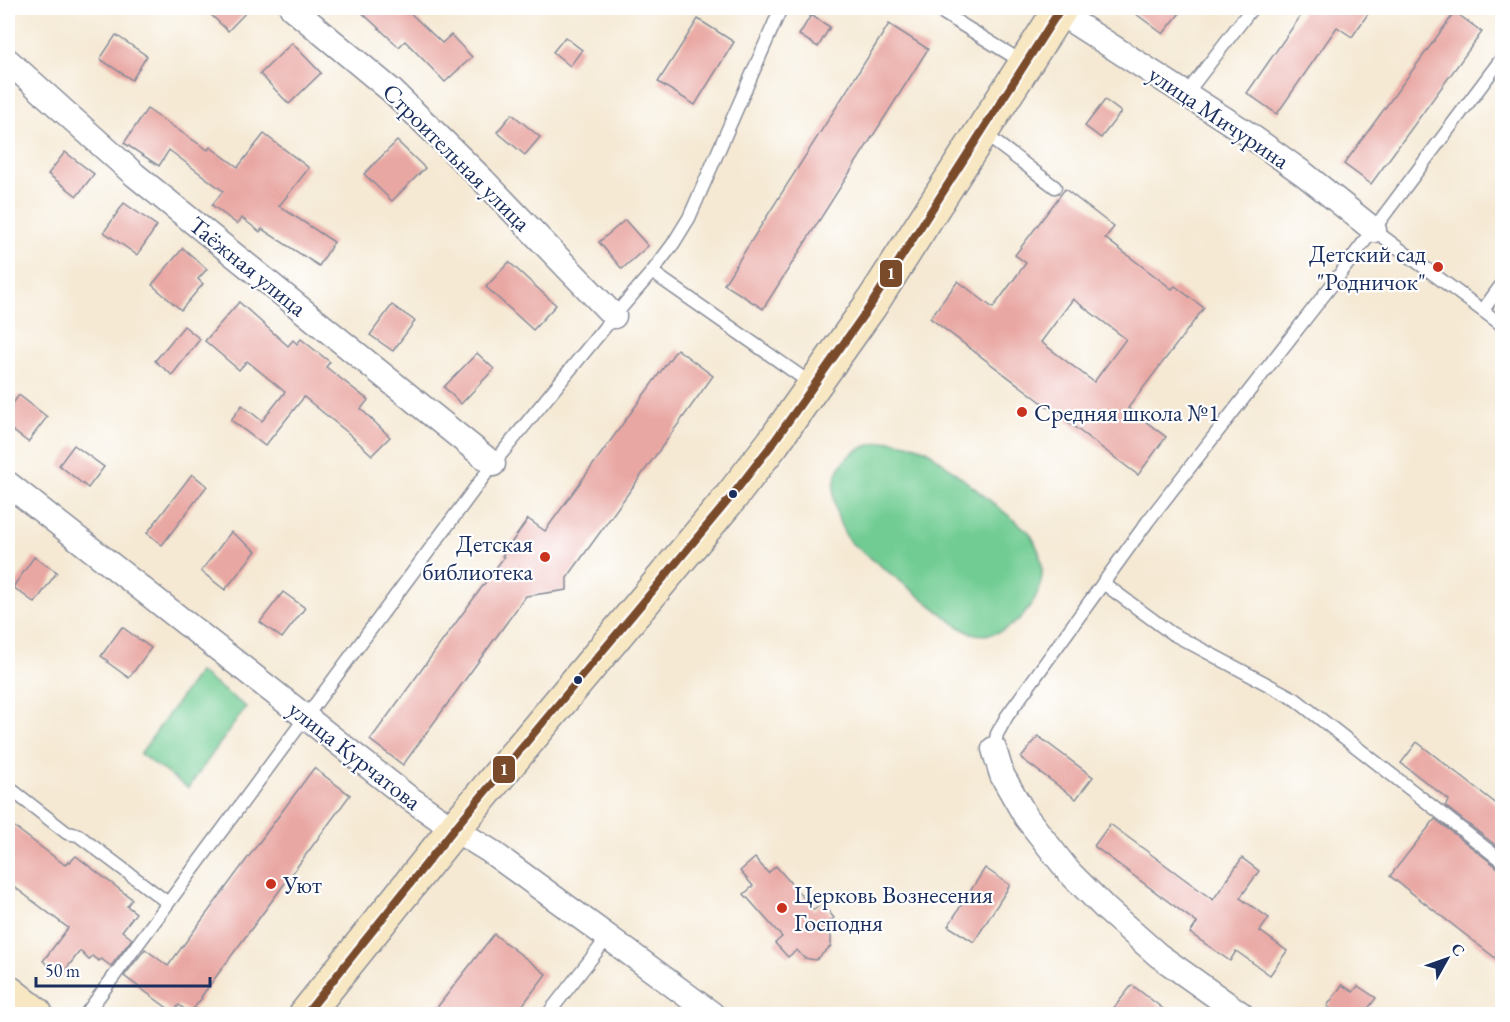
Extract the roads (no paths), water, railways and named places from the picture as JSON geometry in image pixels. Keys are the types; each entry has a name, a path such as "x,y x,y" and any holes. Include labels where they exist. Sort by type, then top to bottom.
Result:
{"main road":[{"path":"306,1014 454,829 731,498 773,443 870,306 1059,10"},
{"path":"8,993 36,1014"}],"street":[{"name":"Строительная улица","path":"292,8 392,91 483,180 614,316"},
{"name":"улица Мичурина","path":"1059,10 1245,132 1304,174 1374,230"},
{"name":"Таёжная улица","path":"8,61 135,175 493,464"},
{"name":"улица Курчатова","path":"8,484 405,795 490,851 712,1014"},
{"path":"994,749 1002,775 1026,817 1070,872 1106,909 1158,955 1231,1012"}],"lane":[{"path":"86,1014 493,464 673,244 689,218 781,8"},
{"path":"935,8 1025,63"},
{"path":"1186,94 1252,8"},
{"path":"994,749 997,734 1007,716 1103,583 1503,58"},
{"path":"982,132 1055,187"},
{"path":"1374,230 1503,325"},
{"path":"652,272 814,386"},
{"path":"1483,310 1503,284"},
{"path":"1103,583 1171,633 1295,699 1503,861"},
{"path":"8,787 67,833 78,835 168,903"},
{"path":"548,1014 608,937"}],"place":[{"name":"Детский сад \"Родничок\"","path":"1438,267"},
{"name":"Средняя школа №1","path":"1022,412"},
{"name":"Детская библиотека","path":"545,557"},
{"name":"Уют","path":"271,884"},
{"name":"Церковь Вознесения Господня","path":"782,908"}]}
